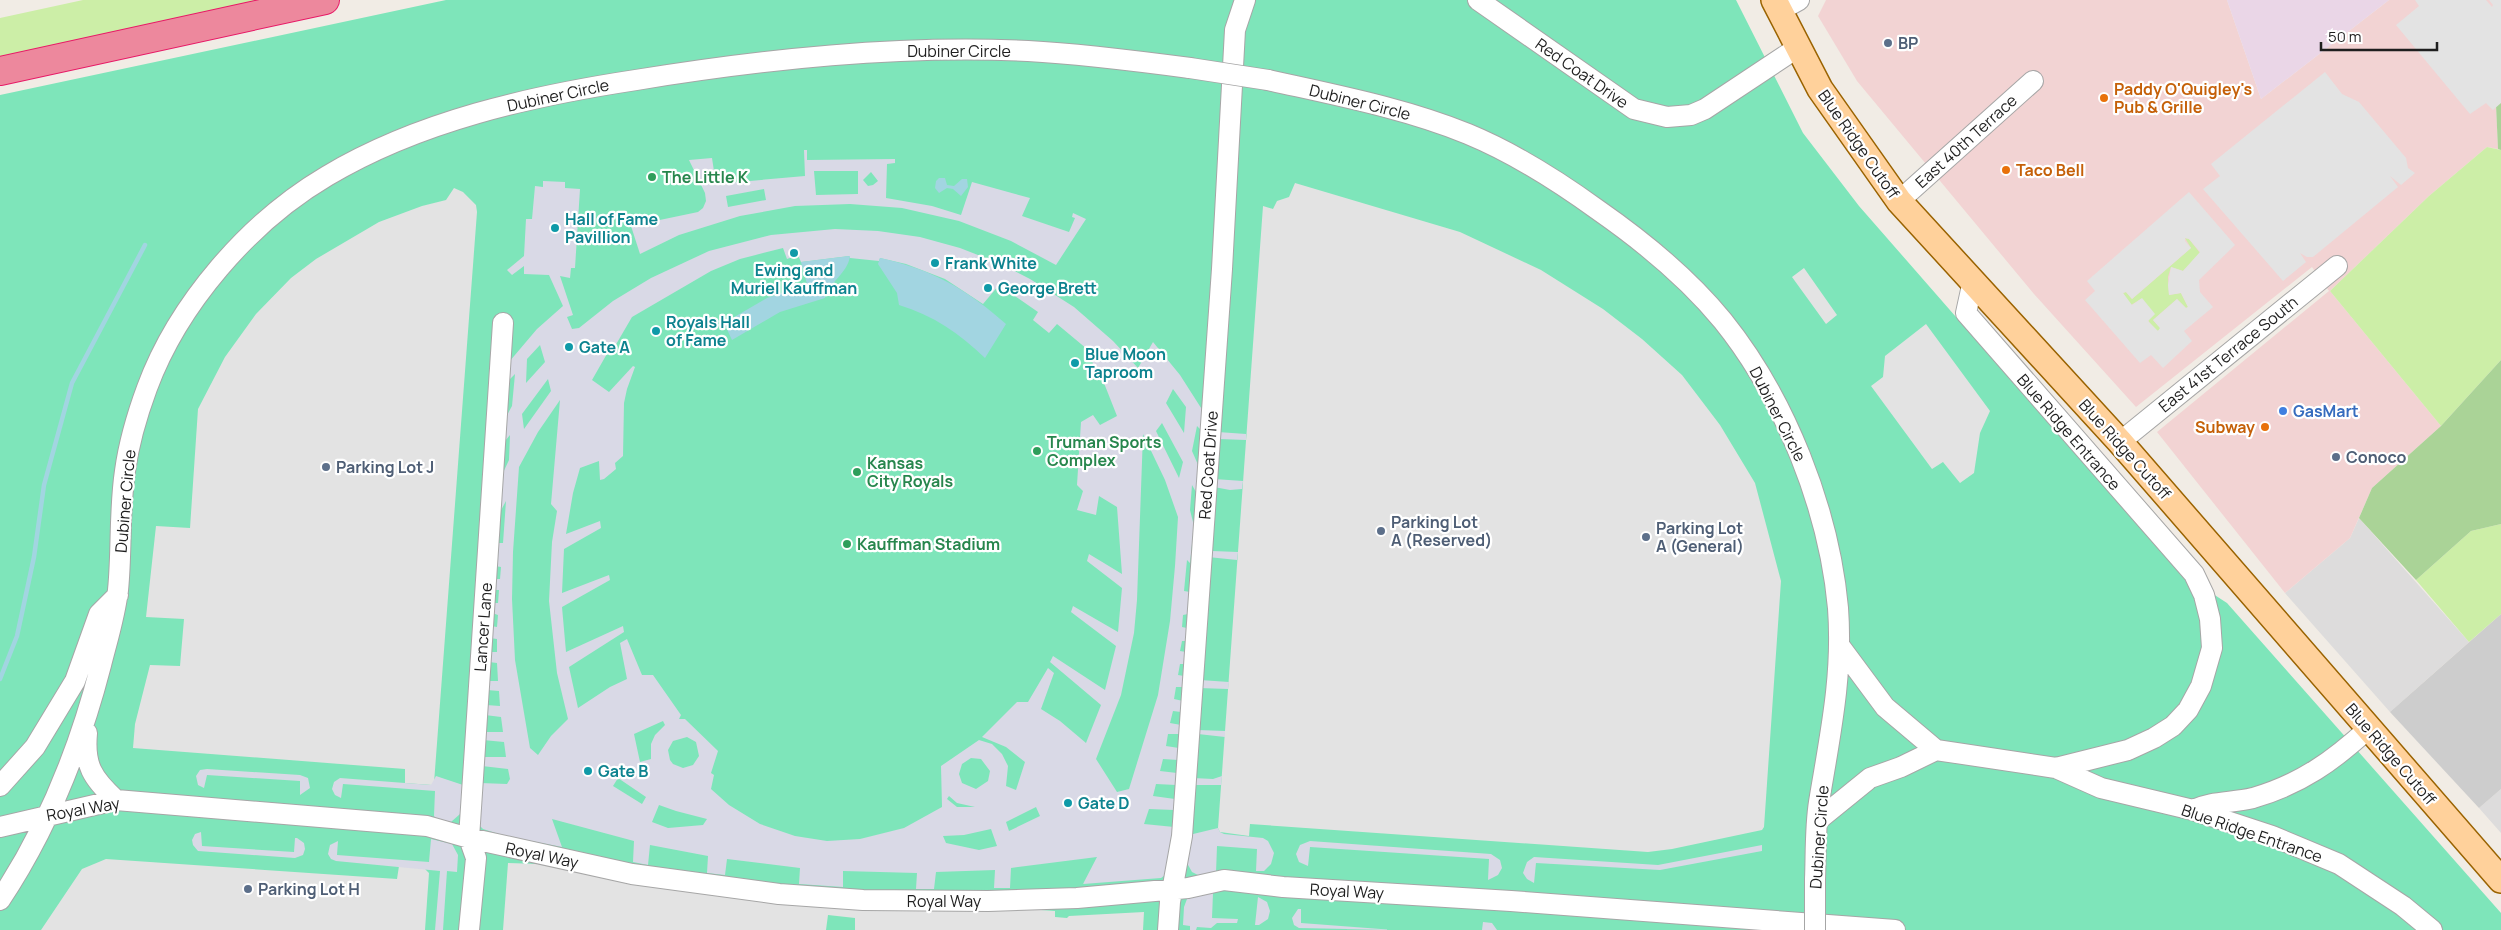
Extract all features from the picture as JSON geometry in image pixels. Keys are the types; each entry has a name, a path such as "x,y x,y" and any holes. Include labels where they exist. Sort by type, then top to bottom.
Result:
{"highway":[{"path":"0,71 325,0"}],"main road":[{"name":"Blue Ridge Cutoff","path":"1784,4 1797,48 1820,89 1899,200 2120,442 2501,880"}],"street":[{"name":"Red Coat Drive","path":"1168,930 1170,902 1174,889 1182,836 1222,269 1236,30 1246,0"},
{"name":"Red Coat Drive","path":"1478,0 1634,109 1667,117 1691,114 1706,109 1797,48"},
{"name":"Dubiner Circle","path":"0,900 22,867 49,814 68,772 89,710 118,595 124,474 132,430 149,383 177,328 218,269 265,222 323,178 362,156 449,123 496,108 577,89 724,66 858,54 969,50 1080,55 1190,68 1268,80 1387,107 1469,135 1516,158 1584,200 1647,245 1690,285 1723,321 1758,370 1812,483 1832,565 1838,608 1839,645 1834,725 1817,821 1815,930"},
{"name":"East 40th Terrace","path":"1899,200 2033,81"},
{"name":"East 41st Terrace South","path":"2120,442 2337,266"},
{"name":"Blue Ridge Entrance","path":"1973,282 1966,313 2194,574 2204,595 2210,619 2212,648 2201,686 2188,710 2174,726 2128,750 2056,768"},
{"name":"Lancer Lane","path":"469,930 476,858 469,838 503,323"},
{"path":"0,786 35,747 75,681 99,614 118,595"},
{"path":"1839,645 1885,707 1936,750 2056,768"},
{"path":"89,710 86,750 89,767 94,778 116,800"},
{"path":"2193,810 2202,806 2252,798 2291,784 2335,759 2369,728"},
{"path":"1817,821 1870,778 1901,767 1936,750"},
{"name":"Blue Ridge Entrance","path":"2056,768 2101,788 2193,810 2272,836 2339,864 2403,906 2432,930"},
{"name":"Royal Way","path":"0,827 49,814 116,800 427,826 469,838 632,874 779,894 863,900 947,901 1077,898 1188,888 1224,880 1283,887 1511,900 1895,930"}],"shaded area":[{"path":"1826,0 2227,0 2261,99 2389,0 2501,0 2501,101 2496,105 2498,149 2487,147 2429,196 2330,291 2441,426 2372,488 2350,538 2285,593 2157,432 2329,291 2312,267 2136,407 2034,294 1857,81 1818,16"},
{"path":"2227,0 2389,0 2261,99"},
{"path":"2415,0 2486,0 2492,7 2493,5 2489,0 2501,0 2501,103 2493,110 2486,103 2470,114 2396,25 2419,6"},
{"path":"2325,72 2342,94 2359,102 2406,158 2408,168 2415,173 2401,185 2390,176 2398,187 2313,257 2307,257 2300,253 2306,262 2283,281 2203,189 2220,176 2211,164"},
{"path":"804,150 807,150 807,160 895,159 895,163 887,164 886,198 932,206 961,215 972,182 1030,198 1022,216 1069,232 1075,218 1072,217 1073,213 1086,219 1056,265 1011,241 959,221 902,208 850,204 795,206 740,216 679,235 640,254 631,226 698,212 703,208 706,201 705,193 689,160 712,158 716,184 805,176","holes":["814,171 858,171 858,194 816,195","871,172 878,181 868,186 863,180","764,189 766,200 728,207 726,196"]},
{"path":"543,181 565,182 565,188 580,189 575,268 571,268 570,278 560,276 573,315 567,317 572,329 579,328 613,301 651,278 709,251 771,235 835,229 878,231 920,237 960,248 1001,264 1030,279 1074,307 1113,341 1138,368 1153,342 1180,375 1203,411 1202,431 1197,426 1192,451 1199,467 1196,492 1192,485 1190,510 1194,526 1190,563 1187,560 1184,591 1190,592 1188,614 1183,615 1182,627 1187,628 1186,641 1182,641 1180,651 1186,652 1184,664 1180,664 1178,675 1184,676 1183,687 1176,687 1174,699 1183,701 1181,712 1173,711 1170,723 1181,725 1180,734 1168,734 1166,746 1179,748 1178,760 1163,759 1160,771 1177,773 1176,785 1156,784 1153,796 1175,799 1174,810 1149,809 1144,824 1174,827 1168,873 1161,878 1083,884 1097,857 1011,868 1010,888 994,888 995,870 936,872 934,889 916,889 917,873 843,871 843,887 799,884 800,868 727,859 725,875 707,873 708,856 650,845 648,865 633,862 634,841 552,819 562,847 505,836 483,829 479,825 480,783 507,784 510,779 508,769 482,766 482,757 506,757 504,742 483,740 484,732 503,732 501,717 485,715 486,705 500,706 499,691 487,690 488,681 498,681 497,663 489,662 489,652 497,652 497,639 490,638 491,626 497,627 498,615 492,613 493,603 498,603 499,590 494,590 495,579 500,579 501,567 495,566 497,543 503,543 506,501 499,514 501,477 509,460 510,435 505,441 506,417 512,406 515,374 509,380 509,362 537,329 563,306 549,275 524,274 524,266 512,275 507,270 524,256 526,219 532,219 535,186 543,187","holes":["783,248 787,259 798,255 801,262 849,256 850,258 879,261 880,258 906,264 945,279 983,304 999,285 1038,312 1033,320 1049,333 1057,324 1087,349 1099,379 1102,378 1117,416 1100,425 1093,415 1081,422 1077,485 1083,491 1077,510 1096,515 1099,496 1117,507 1122,574 1089,554 1087,561 1122,588 1118,632 1073,606 1071,612 1116,646 1105,690 1053,656 1050,662 1101,705 1086,743 1060,721 1041,709 1054,673 1048,668 1028,702 1017,702 982,737 1006,747 1025,762 1016,790 1006,786 1008,766 1002,754 992,744 979,740 941,766 942,807 904,828 860,839 827,841 795,836 760,824 729,805 711,789 714,775 711,773 718,751 685,719 679,719 681,715 653,675 642,675 627,639 620,643 627,679 610,687 578,708 569,667 624,632 623,626 566,652 562,607 610,580 609,575 562,593 564,549 601,528 600,521 566,534 573,493 580,468 599,461 600,480 604,479 616,469 615,463 623,456 624,403 635,367 633,366 609,392 592,380 608,352 611,353 632,317 711,271 740,259","540,345 545,362 526,383 527,359","548,379 551,391 524,429 522,414","1173,389 1186,407 1184,433 1166,403","560,400 551,504 557,511 552,542 549,601 557,673 568,719 551,736 538,755 530,748 515,660 512,599 519,467 538,432","1162,423 1183,462 1179,478 1156,431","1143,434 1165,480 1178,517 1175,566 1170,621 1158,695 1129,789 1117,792 1096,759 1121,695 1134,633 1137,600","663,721 665,725 655,735 651,744 651,759 640,762 634,734","687,737 696,742 699,756 693,765 683,768 673,764 668,750 673,741","971,758 981,759 990,771 988,781 976,789 962,783 959,774 962,764","618,778 646,797 642,804 613,786","949,796 957,803 975,807 957,807 947,799","659,805 707,819 703,825 668,828 652,822","1036,807 1040,816 1009,831 1006,822","991,829 997,846 979,850 946,843 943,836 964,835"]},
{"path":"1295,183 1460,232 1541,270 1603,309 1642,339 1682,375 1720,425 1755,483 1781,581 1764,827 1762,830 1672,849 1648,852 1250,824 1249,836 1220,832 1218,828 1263,206 1273,209 1277,201 1289,197"},
{"name":"Parking Lot J","path":"454,188 463,192 476,205 477,212 434,783 432,785 405,783 405,769 133,748 135,724 150,665 180,666 184,619 146,617 156,526 190,528 198,409 225,357 256,314 291,278 316,259 379,222 422,206 446,200"},
{"path":"2189,192 2235,245 2199,280 2200,292 2213,307 2184,331 2192,341 2163,368 2151,355 2140,363 2085,300 2095,291 2087,281","holes":["2185,238 2189,239 2200,252 2183,271 2171,267 2168,285 2169,295 2181,293 2188,307 2186,308 2177,299 2153,320 2160,328 2158,331 2148,321 2155,314 2142,298 2132,305 2123,293 2126,292 2132,299 2191,248 2185,241"]},
{"path":"1804,268 1837,315 1826,324 1792,277"},
{"path":"1926,324 1990,411 1980,433 1974,473 1960,483 1943,462 1932,469 1871,386 1883,377 1885,356"},
{"path":"1218,432 1246,434 1246,440 1219,439"},
{"path":"1214,479 1243,481 1242,489 1230,490 1214,487"},
{"path":"2359,518 2469,642 2390,712 2285,593 2350,538"},
{"path":"1212,551 1238,552 1237,560 1208,557"},
{"path":"2501,614 2501,789 2479,808 2390,712"},
{"path":"1200,680 1229,682 1228,689 1199,688"},
{"path":"1198,730 1225,731 1225,737 1198,734"},
{"path":"200,770 300,775 308,778 310,788 300,795 300,781 207,775 204,788 198,785 196,776"},
{"path":"436,776 463,785 460,814 451,822 436,819 434,816 435,791 343,784 341,798 335,795 332,789 334,782 340,778 431,785"},
{"path":"1222,776 1221,785 1192,785 1193,778 1213,779"},
{"path":"2501,789 2501,833 2479,808"},
{"path":"1218,828 1224,834 1263,838 1268,841 1274,853 1271,864 1264,871 1256,871 1257,849 1217,846 1216,873 1200,876 1192,872 1187,863 1189,835"},
{"path":"201,832 202,846 294,852 295,838 297,838 304,843 305,849 303,855 295,858 198,851 193,845 192,840 195,834"},
{"path":"431,839 452,844 458,855 457,872 447,871 443,930 435,930 440,871 336,861 331,859 328,854 330,845 338,841 337,855 429,862"},
{"path":"1310,841 1491,854 1500,860 1502,868 1498,875 1488,880 1489,859 1310,847 1308,866 1299,862 1296,854 1300,845"},
{"path":"1762,845 1762,851 1660,870 1536,863 1534,883 1527,879 1523,873 1527,862 1534,857 1658,865"},
{"name":"Parking Lot H","path":"106,859 397,879 399,866 424,868 429,873 425,930 41,930 82,869"},
{"path":"508,863 538,864 621,881 1055,911 1055,917 1067,918 1069,916 1144,912 1143,930 855,930 855,918 828,915 826,930 503,930"},
{"path":"1213,893 1212,918 1238,919 1237,923 1217,923 1211,928 1197,927 1196,930 1190,930 1190,926 1183,925 1184,907 1187,899 1191,896"},
{"path":"1258,897 1267,902 1270,911 1268,919 1259,925 1255,925"},
{"path":"1298,909 1301,909 1301,923 1394,930 1299,928 1294,925 1292,918"},
{"path":"1483,922 1492,923 1497,930 1482,930"}],"green space":[{"path":"83,0 261,0 0,57 0,18"},
{"name":"Truman Sports Complex","path":"446,0 1736,0 1803,133 1859,206 2179,572 2227,603 2501,913 2501,930 0,930 0,95"},
{"path":"2501,101 2501,150 2498,149 2496,105"},
{"path":"2487,147 2501,150 2501,360 2441,426 2330,291 2429,196"},
{"path":"2185,238 2189,239 2200,253 2183,271 2171,267 2168,277 2169,295 2181,293 2188,307 2186,308 2177,299 2153,320 2161,329 2157,331 2149,322 2141,299 2131,305 2123,293 2126,292 2132,299 2191,248"},
{"path":"2501,360 2501,524 2471,531 2416,580 2359,518 2372,488 2441,426"},
{"path":"2501,524 2501,614 2469,642 2416,580 2471,531"}],"water":[{"path":"939,178 945,178 947,185 954,186 962,179 967,179 968,187 961,196 953,189 947,188 939,193 935,188 936,181"},
{"path":"850,256 849,262 830,287 825,298 780,312 732,340 724,323 767,298 807,284 801,262"},
{"path":"880,258 916,268 948,282 976,300 1006,324 985,358 945,326 923,314 899,305 897,293 878,264"}],"waterway":[{"path":"0,679 17,636 34,557 44,485 72,383 145,245"}],"place":[{"name":"BP","path":"1888,43"},
{"name":"Paddy O'Quigley's Pub & Grille","path":"2104,98"},
{"name":"Taco Bell","path":"2006,170"},
{"name":"The Little K","path":"652,177"},
{"name":"Hall of Fame Pavillion","path":"555,228"},
{"name":"Ewing and Muriel Kauffman","path":"794,253"},
{"name":"Frank White","path":"935,263"},
{"name":"George Brett","path":"988,288"},
{"name":"Royals Hall of Fame","path":"656,331"},
{"name":"Gate A","path":"569,347"},
{"name":"Blue Moon Taproom","path":"1075,363"},
{"name":"GasMart","path":"2283,411"},
{"name":"Subway","path":"2265,427"},
{"name":"Truman Sports Complex","path":"1037,451"},
{"name":"Conoco","path":"2336,457"},
{"name":"Parking Lot J","path":"326,467"},
{"name":"Kansas City Royals","path":"857,472"},
{"name":"Parking Lot A (Reserved)","path":"1381,531"},
{"name":"Parking Lot A (General)","path":"1646,537"},
{"name":"Kauffman Stadium","path":"847,544"},
{"name":"Gate B","path":"588,771"},
{"name":"Gate D","path":"1068,803"},
{"name":"Parking Lot H","path":"248,889"}]}
